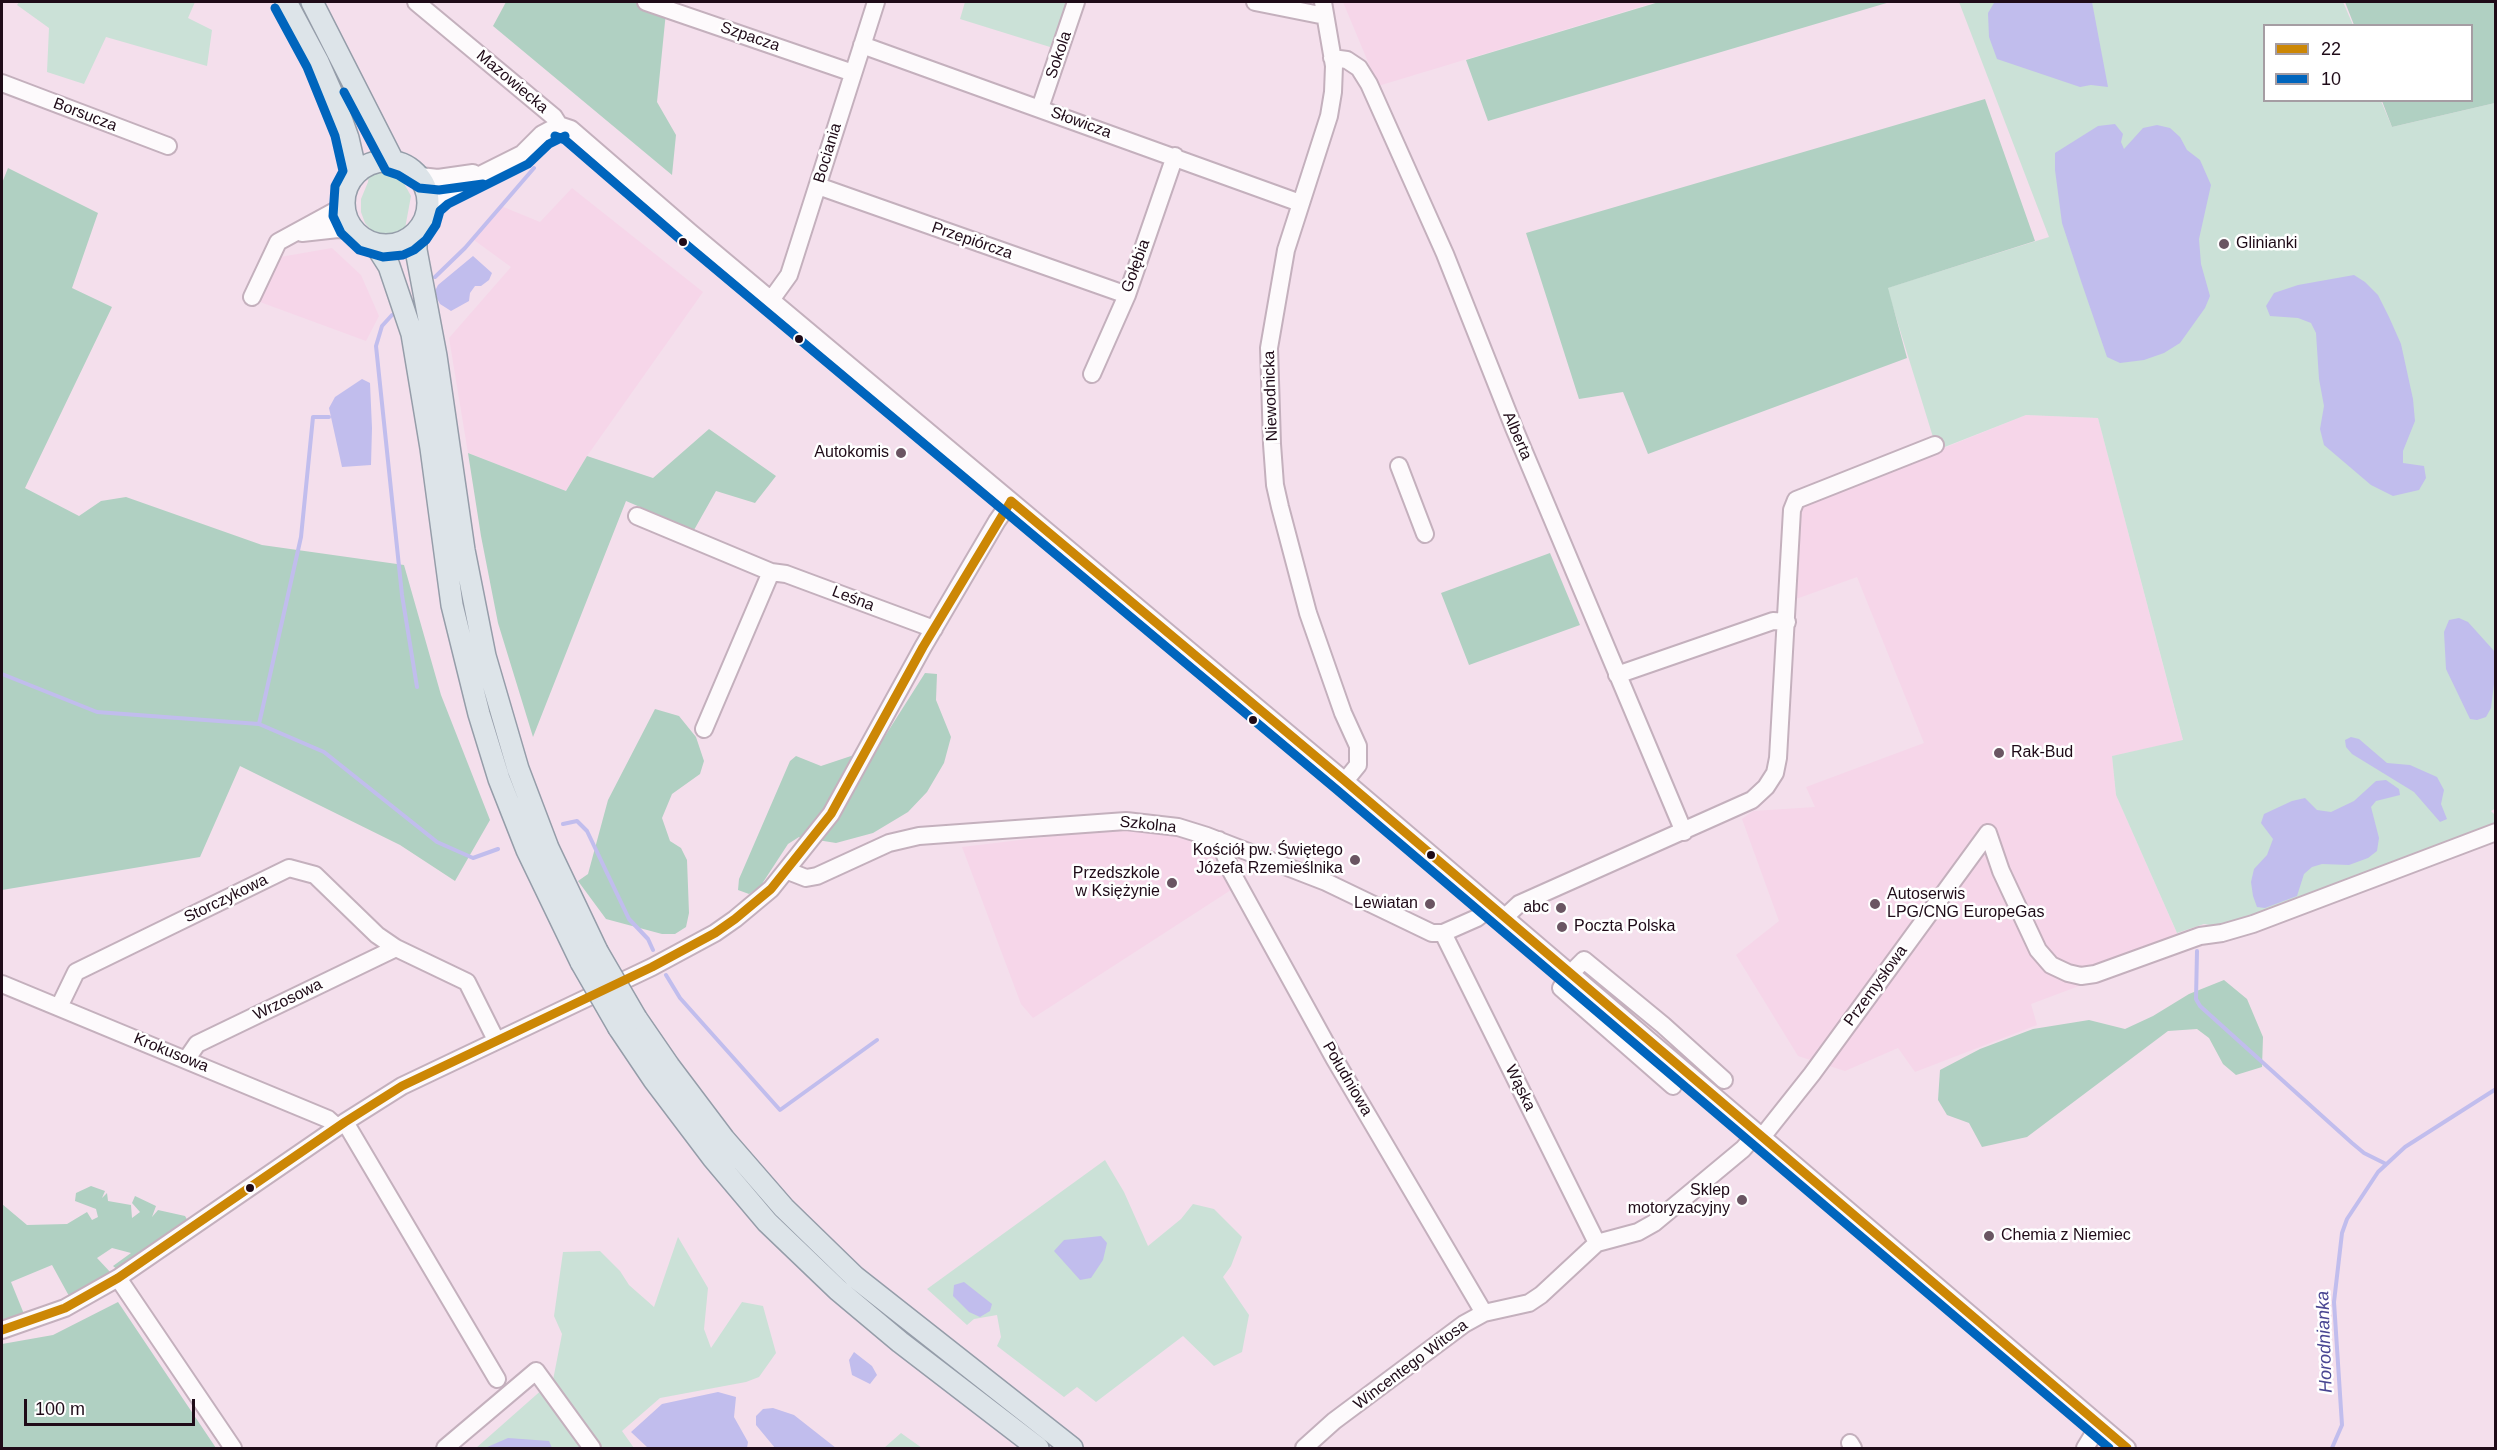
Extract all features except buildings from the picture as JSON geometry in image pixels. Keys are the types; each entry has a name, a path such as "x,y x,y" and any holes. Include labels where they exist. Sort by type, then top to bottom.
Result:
{"main road":[{"path":"286,2 333,96 348,138 356,173"},
{"path":"312,2 393,161"},
{"path":"375,244 392,245 409,239 425,220 429,204 427,189 420,177 412,169 393,161 373,162 356,173 347,188 344,206 348,220 355,231 375,244 389,266 412,334 431,448 452,605 479,714 499,779 527,850 627,1023 654,1080 712,1158 767,1222 838,1290 900,1342 1038,1449"},
{"path":"416,233 440,378 464,550 485,656 500,713 589,956"},
{"path":"627,1023 669,1066 724,1139 792,1216 855,1277 1072,1449"}],"street":[{"name":"Mazowiecka","path":"416,2 554,117 559,125 572,129 771,300 1345,781 2127,1449"},
{"name":"Szpacza","path":"646,2 853,73"},
{"name":"Bociania","path":"771,300 789,275 876,2"},
{"name":"Sokola","path":"1040,108 1077,2"},
{"path":"1255,2 1324,9"},
{"name":"Niewodnicka","path":"1324,9 1332,58 1334,92 1329,116 1286,250 1269,348 1275,485 1293,563 1308,613 1343,713 1358,746 1358,765 1345,781"},
{"name":"Słowicza","path":"862,45 1300,203"},
{"name":"Alberta","path":"1332,58 1347,60 1359,68 1369,84 1445,254 1514,428 1684,832"},
{"name":"Borsucza","path":"2,84 168,146"},
{"path":"429,204 442,194 522,154 543,134 559,125"},
{"name":"Gołębia","path":"1092,374 1127,295 1174,156"},
{"path":"420,177 438,178 486,171"},
{"name":"Przepiórcza","path":"818,186 1127,295"},
{"path":"252,297 278,242 344,206"},
{"path":"295,233 355,231"},
{"path":"1443,933 1519,904 1684,832 1752,800 1766,787 1775,773 1778,758 1792,510 1796,500 1935,445"},
{"path":"1399,466 1425,534"},
{"path":"2,1330 65,1308 118,1278 341,1125 402,1086 652,967 715,933 771,889 788,871 831,814 934,629 1011,501"},
{"name":"Leśna","path":"637,516 771,572 786,574 934,629"},
{"path":"704,729 771,572"},
{"path":"1617,675 1773,621 1787,622"},
{"name":"Szkolna","path":"788,871 806,878 817,876 889,843 919,836 1126,821 1178,827 1219,840 1326,882 1421,929 1443,933"},
{"name":"Przemysłowa","path":"1760,1135 1812,1074 1988,833 2001,871 2038,950 2051,965 2068,973 2081,975 2095,974 2200,936 2222,933 2253,924 2496,832"},
{"name":"Południowa","path":"1219,840 1232,873 1334,1058 1484,1313"},
{"name":"Storczykowa","path":"59,1007 76,972 289,868 315,875 377,935 396,948 467,982 496,1040"},
{"name":"Wąska","path":"1443,933 1598,1243"},
{"name":"Wrzosowa","path":"186,1060 197,1044 396,948"},
{"path":"1673,1086 1561,988 1570,974 1584,960 1725,1080"},
{"name":"Krokusowa","path":"2,984 341,1125"},
{"path":"341,1125 497,1379"},
{"name":"Wincentego Witosa","path":"1304,1449 1334,1421 1464,1324 1484,1313 1529,1302 1541,1295 1578,1258 1598,1243 1638,1232 1654,1223 1760,1135"},
{"path":"118,1278 233,1449"},
{"path":"445,1449 536,1371 592,1449"},
{"path":"2085,1449 2099,1425"}],"shaded area":[{"path":"1343,2 1656,2 1378,86"},
{"path":"2092,2 2108,87 2091,85 2080,87 1997,59 1989,37 1988,13 1994,3"},
{"path":"2115,124 2123,134 2121,142 2124,149 2143,128 2157,125 2170,128 2180,137 2187,150 2200,160 2211,185 2199,239 2201,264 2210,296 2205,308 2180,343 2164,353 2144,360 2120,363 2107,357 2081,281 2062,223 2055,170 2055,153 2098,126"},
{"path":"572,188 703,292 587,456 566,491 468,453 449,338 511,267 474,240 501,206 540,222"},
{"path":"332,248 361,275 379,316 366,341 260,302 280,257"},
{"path":"473,256 492,273 489,280 481,286 475,286 470,293 469,301 451,311 440,304 434,293 438,285"},
{"path":"2354,275 2378,295 2401,344 2413,399 2415,421 2403,451 2403,463 2424,466 2426,478 2419,490 2393,496 2371,485 2324,445 2320,429 2324,406 2319,379 2316,333 2311,323 2298,318 2270,316 2266,306 2274,293 2298,285"},
{"path":"362,379 370,383 371,465 342,467 329,408 335,397"},
{"path":"2026,415 2098,418 2183,741 2112,756 2116,795 2183,947 2031,1004 2037,1025 1915,1072 1898,1048 1845,1071 1798,1056 1736,955 1779,921 1742,819 1753,811 1815,807 1806,787 1924,743 1857,577 1796,599 1800,506"},
{"path":"2459,618 2468,622 2495,652 2491,708 2486,717 2477,720 2470,719 2446,669 2444,632 2449,620"},
{"path":"2351,737 2359,739 2387,763 2410,765 2437,777 2444,790 2441,804 2447,819 2440,822 2414,792 2352,754 2346,747 2345,740"},
{"path":"2386,780 2399,789 2400,795 2376,801 2371,807 2379,838 2377,851 2368,858 2349,865 2322,864 2312,867 2304,874 2297,896 2265,908 2257,907 2251,882 2254,869 2267,855 2273,839 2261,823 2264,814 2292,801 2305,798 2317,810 2331,812 2354,801 2376,781"},
{"path":"1140,828 1178,835 1211,845 1234,888 1033,1018 1021,1004 962,847 1103,830"},
{"path":"1101,1236 1107,1243 1103,1260 1091,1278 1080,1280 1054,1251 1064,1240"},
{"path":"964,1282 992,1304 990,1311 980,1317 969,1312 953,1296 954,1285"},
{"path":"854,1352 872,1366 877,1375 870,1384 852,1375 849,1360"},
{"path":"718,1392 736,1397 734,1417 748,1442 747,1448 648,1448 631,1432 662,1404"},
{"path":"773,1408 794,1415 836,1448 775,1448 756,1425 756,1416 763,1409"},
{"path":"508,1438 549,1441 552,1448 485,1448"}],"green space":[{"path":"19,2 195,2 188,18 212,30 207,66 106,37 84,84 47,72 49,28 17,5"},
{"path":"506,2 667,2 657,102 676,135 672,175 493,26"},
{"path":"965,2 1068,2 1050,47 960,19"},
{"path":"1659,2 1890,2 1488,121 1466,60"},
{"path":"1959,2 2343,2 2353,24 2263,24 2263,102 2381,102 2392,127 2495,103 2496,808 2491,811 2495,815 2495,823 2222,927 2204,924 2177,933 2116,795 2112,756 2183,740 2098,418 2026,415 1937,450 1887,288 2049,237"},
{"path":"2345,2 2495,2 2495,103 2392,127 2382,102 2473,102 2473,24 2354,24"},
{"path":"1985,99 2035,241 1888,288 1907,358 1648,454 1623,392 1579,399 1526,233"},
{"path":"8,168 98,213 72,288 112,307 25,488 79,516 101,501 126,497 262,545 404,565 441,695 490,820 455,881 400,845 240,766 200,857 2,890 2,183"},
{"path":"382,171 401,178 411,196 404,234 398,236 385,237 373,232 365,223 361,212 361,199 369,174"},
{"path":"709,429 776,476 755,503 716,491 694,530 626,501 533,737 498,623 468,453 566,491 587,456 653,478"},
{"path":"1550,553 1580,625 1469,665 1441,593"},
{"path":"925,673 937,674 936,700 951,737 944,763 927,792 908,812 873,833 836,843 799,837 788,844 760,887 749,894 738,890 739,879 790,761 796,756 821,766 878,747"},
{"path":"655,709 679,716 696,737 704,761 700,774 672,794 662,818 670,841 681,848 687,860 689,913 686,927 675,934 662,934 606,919 578,881 588,874 608,800"},
{"path":"2224,980 2247,999 2263,1037 2262,1067 2236,1075 2223,1064 2209,1038 2197,1029 2168,1031 2027,1137 1982,1147 1969,1123 1947,1115 1938,1100 1940,1070 1980,1049 2033,1029 2089,1020 2125,1029 2153,1016 2189,994"},
{"path":"1105,1160 1124,1192 1148,1246 1181,1219 1193,1204 1214,1209 1242,1237 1231,1266 1223,1277 1249,1315 1242,1352 1214,1366 1183,1336 1096,1402 1077,1387 1064,1397 997,1346 1001,1337 997,1315 974,1319 967,1325 927,1289"},
{"path":"91,1186 105,1191 102,1198 107,1193 108,1201 131,1205 132,1218 140,1212 132,1203 135,1196 156,1206 152,1217 158,1210 185,1216 188,1221 119,1271 113,1266 131,1253 112,1248 97,1258 112,1274 69,1296 52,1265 11,1282 24,1314 2,1321 2,1204 27,1225 67,1224 87,1212 92,1220 98,1217 96,1209 75,1201 76,1193"},
{"path":"678,1237 708,1288 704,1329 711,1348 742,1302 763,1306 776,1353 759,1377 746,1382 660,1398 622,1431 634,1448 476,1448 553,1380 562,1334 554,1316 563,1252 600,1251 620,1271 629,1285 654,1307"},
{"path":"118,1302 216,1448 2,1448 2,1344 53,1335"},
{"path":"901,1433 922,1448 884,1448"}],"waterway":[{"path":"435,277 465,248 534,168"},
{"path":"392,315 382,326 376,346 402,595 417,687"},
{"path":"2,674 97,712 259,724 301,537 313,417 329,417"},
{"path":"259,724 324,752 437,842 473,858 498,849"},
{"path":"563,824 577,821 587,831 629,919 648,939 653,950"},
{"path":"2197,951 2196,999 2200,1006 2352,1143 2364,1153 2386,1164"},
{"path":"666,975 680,998 780,1110 877,1040"},
{"name":"Horodnianka","path":"2332,1448 2342,1425 2334,1302 2342,1233 2347,1219 2378,1172 2405,1147 2496,1089"}],"transit line":[{"name":"10","path":"275,8 307,67 335,136 343,171 335,186 333,216 341,233 359,250 383,257 403,255 414,250 426,240 436,225 440,211 448,204 528,164 549,144 565,136"},
{"name":"10","path":"344,92 386,171 398,175 419,188 439,190 483,184"},
{"name":"10","path":"555,136 565,140 682,241 1337,790 2109,1448"},
{"name":"22","path":"1011,501 1345,781 2127,1448"},
{"name":"22","path":"2,1330 65,1308 118,1278 345,1122 402,1086 652,967 715,933 735,919 771,889 831,814 923,647 1011,501"}],"place":[{"name":"Glinianki","path":"2224,244"},
{"name":"Autokomis","path":"901,453"},
{"name":"Rak-Bud","path":"1999,753"},
{"name":"Kościół pw. Świętego Józefa Rzemieślnika","path":"1355,860"},
{"name":"Przedszkole w Księżynie","path":"1172,883"},
{"name":"Lewiatan","path":"1430,904"},
{"name":"Autoserwis LPG/CNG EuropeGas","path":"1875,904"},
{"name":"abc","path":"1561,908"},
{"name":"Poczta Polska","path":"1562,927"},
{"name":"Sklep motoryzacyjny","path":"1742,1200"},
{"name":"Chemia z Niemiec","path":"1989,1236"}]}
